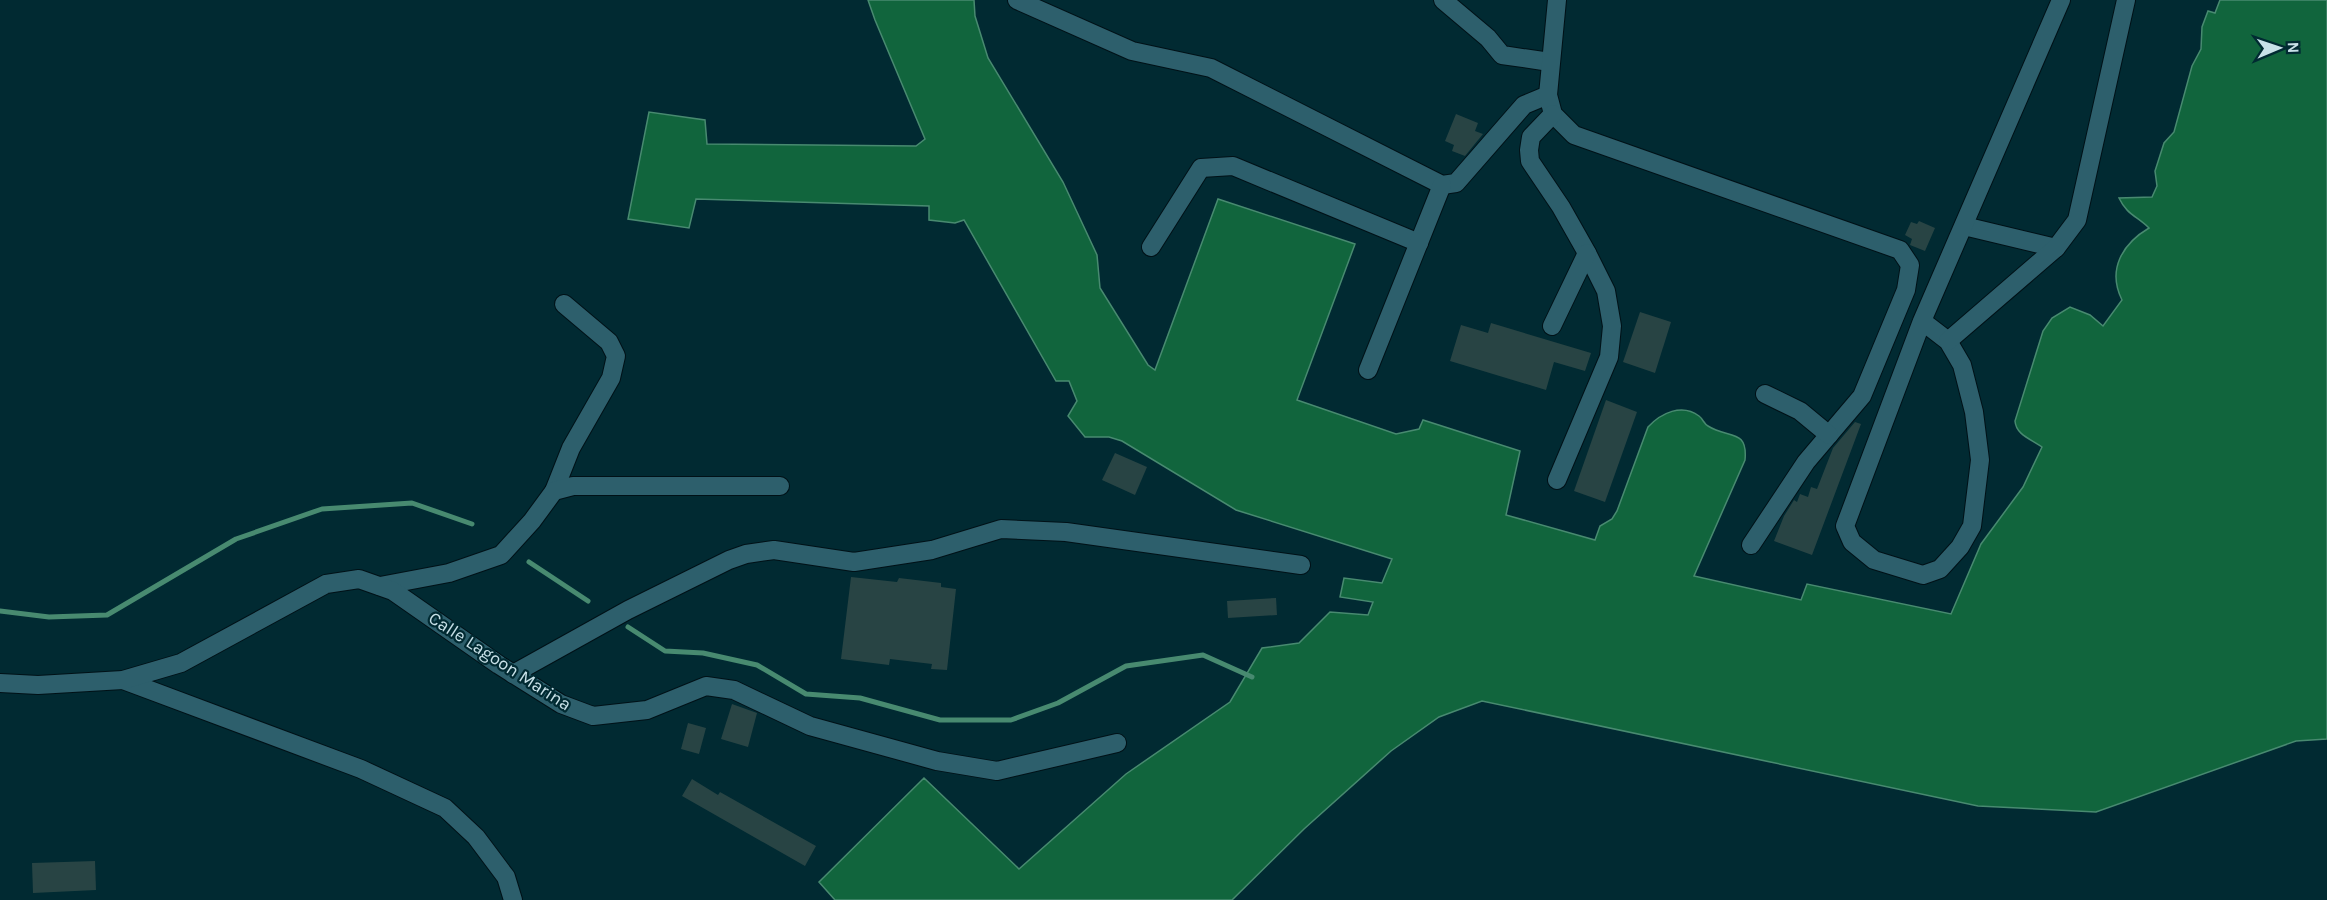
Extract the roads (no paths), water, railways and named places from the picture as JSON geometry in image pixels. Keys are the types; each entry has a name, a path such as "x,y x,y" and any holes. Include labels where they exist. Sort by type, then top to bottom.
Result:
{"street":[{"path":"1017,0 1132,51 1211,68 1442,185 1456,183 1524,105 1548,95"},
{"path":"1443,0 1488,38 1502,56 1550,62"},
{"path":"1557,0 1548,95 1553,114 1574,135 1900,250 1910,265 1906,290 1862,396 1806,462 1751,545"},
{"path":"1922,321 1948,341 1962,365 1974,412 1980,460 1972,526 1960,547 1940,569 1923,575 1874,560 1852,543 1845,526 1922,321 2061,0"},
{"path":"1948,341 2056,248 2077,220 2126,0"},
{"path":"1553,114 1531,137 1530,162 1561,207 1587,253 1606,291 1612,326 1609,357 1557,480"},
{"path":"1151,247 1201,168 1219,166 1233,166 1419,243"},
{"path":"1368,370 1442,185"},
{"path":"1964,226 2056,248"},
{"path":"1552,326 1587,253"},
{"path":"380,586 449,573 501,555 532,521 554,491 571,448 611,378 616,356 609,342 564,304"},
{"path":"1765,394 1800,411 1828,435"},
{"path":"554,491 573,486 780,486"},
{"path":"513,674 628,610 729,560 746,554 774,550 854,562 932,550 1001,529 1066,532 1301,565"},
{"name":"Calle Lagoon Marina","path":"0,683 38,685 123,680 181,663 326,584 359,579 393,591 513,674 561,704 593,716 647,710 706,686 734,690 810,726 937,761 997,771 1117,743"},
{"path":"123,680 361,769 445,808 476,837 500,869 506,878 513,900"}],"waterway":[{"path":"0,611 49,617 107,615 236,539 322,509 412,503 472,524"},
{"path":"529,562 588,601"},
{"path":"628,627 665,651 703,653 757,665 806,694 860,698 940,720 1011,720 1058,703 1126,666 1203,655 1252,677"}]}
